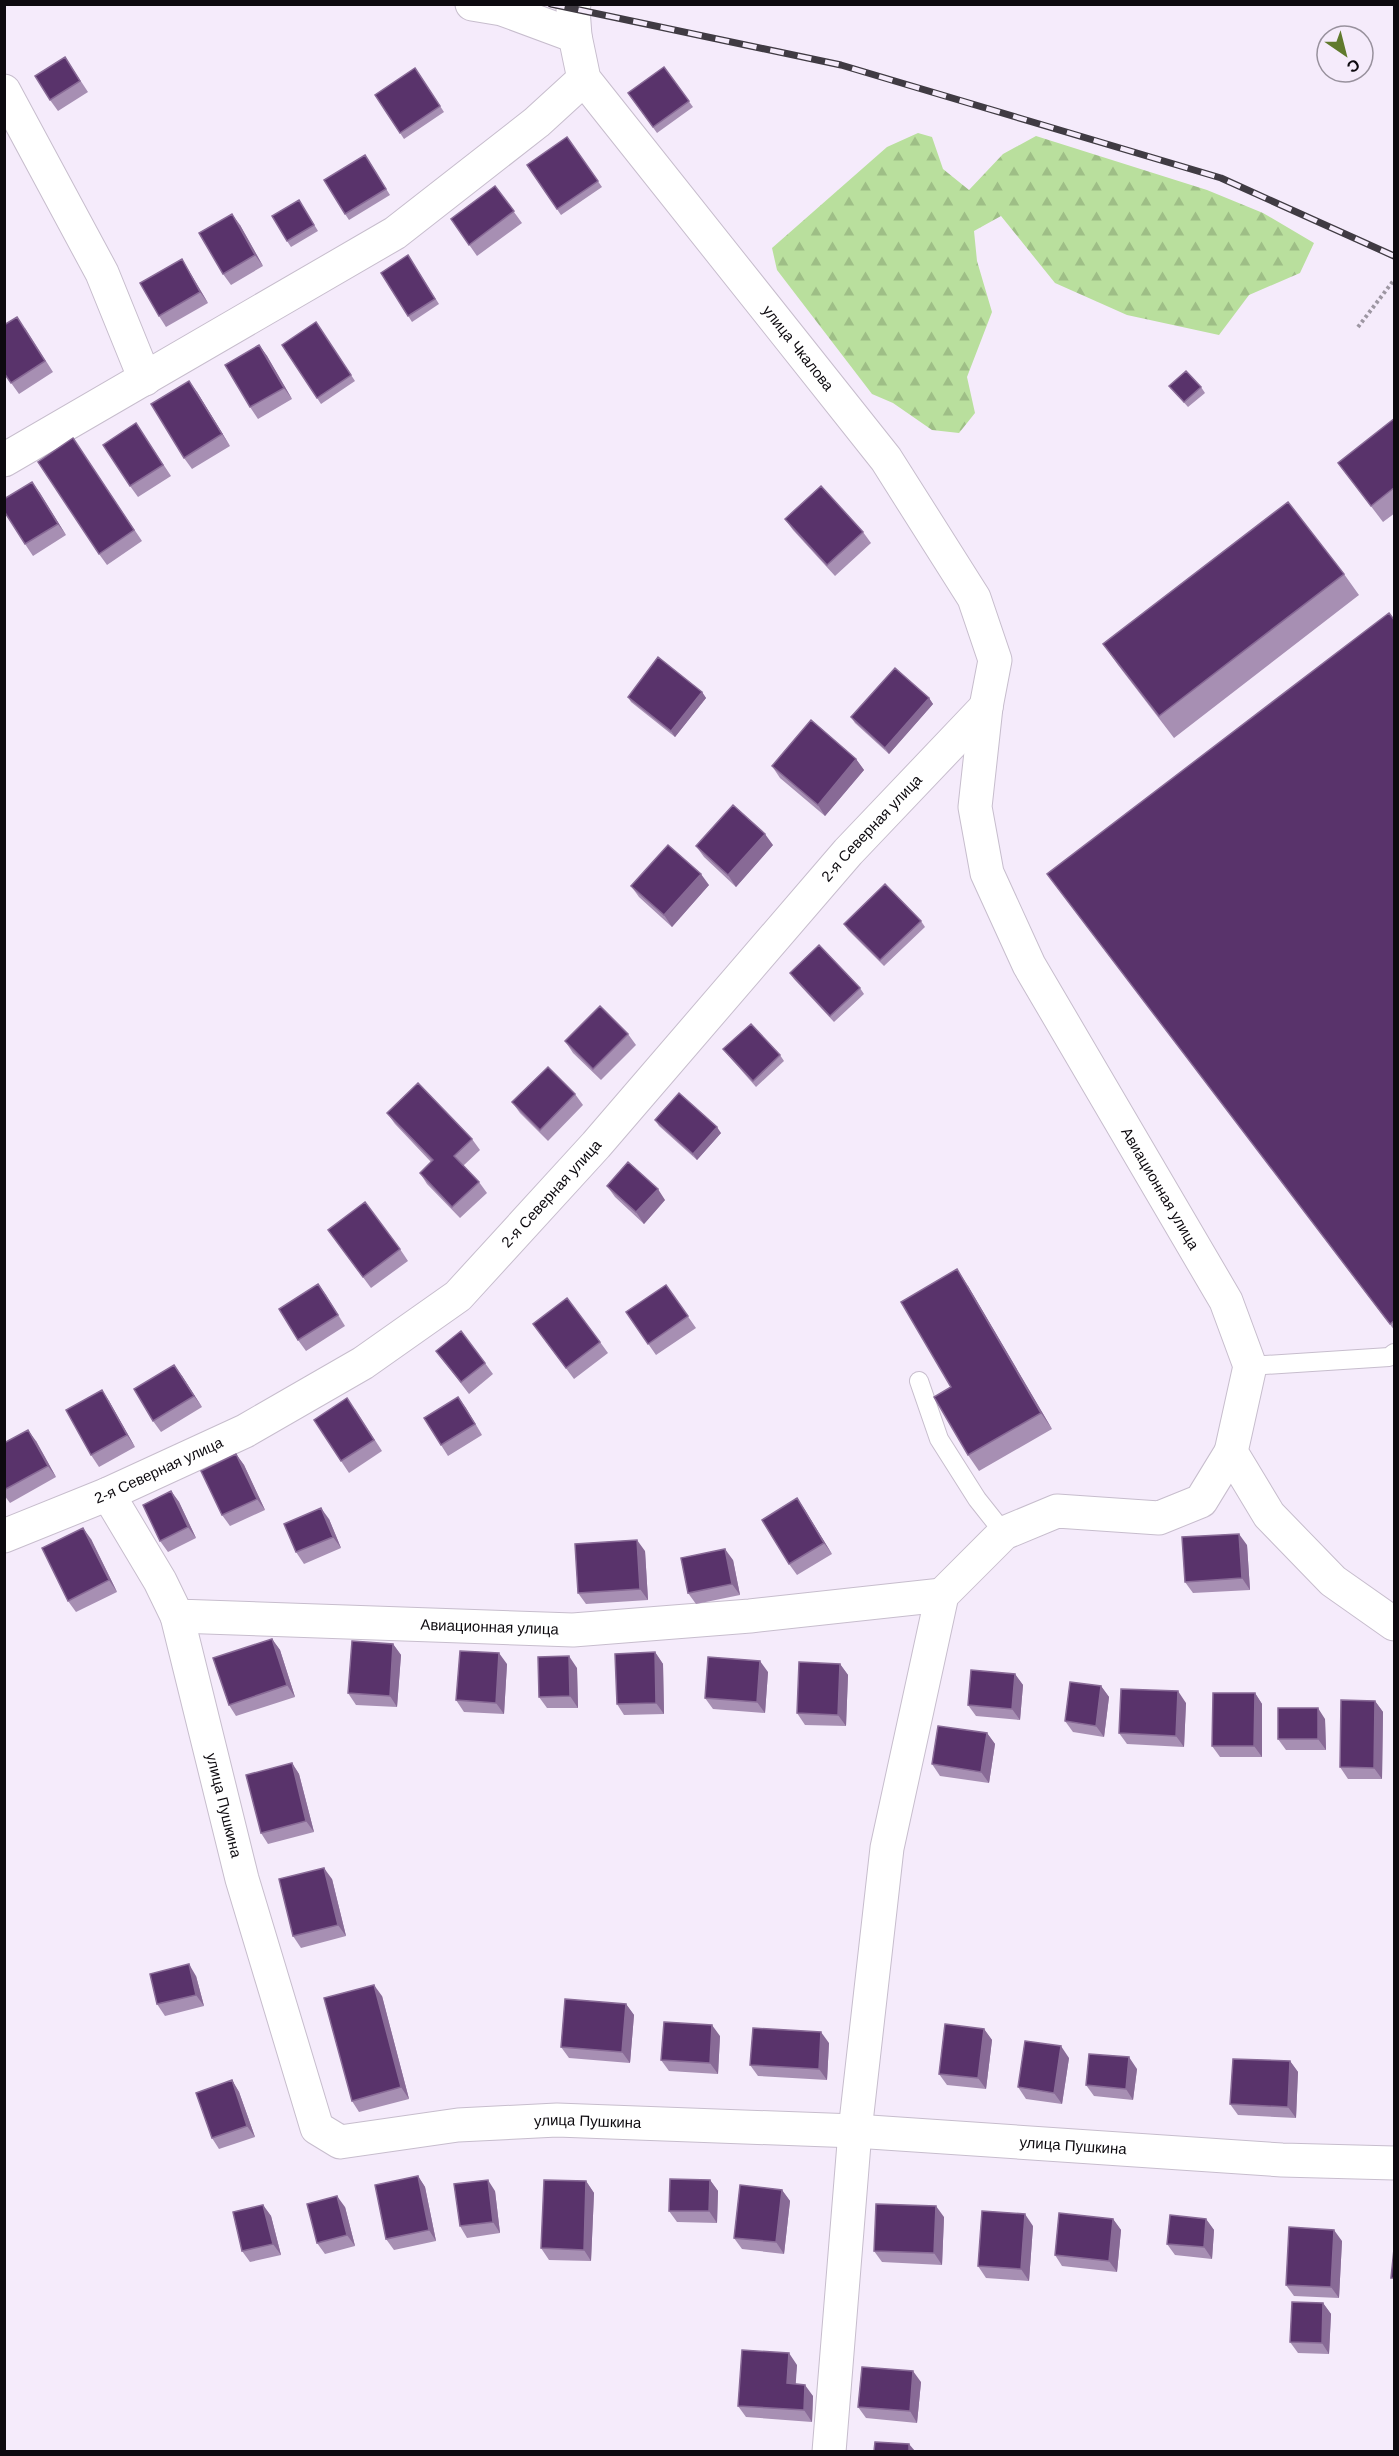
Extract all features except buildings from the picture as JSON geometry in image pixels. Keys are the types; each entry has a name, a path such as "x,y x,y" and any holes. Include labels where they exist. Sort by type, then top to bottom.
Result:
{"street":[{"path":"472,4 502,9 575,36"},
{"name":"улица Чкалова","path":"574,4 575,36 584,79 886,459 974,598 995,660 986,706"},
{"path":"4,460 395,233 537,122 584,79"},
{"path":"4,91 102,273 145,379"},
{"name":"Авиационная улица","path":"986,706 975,807 987,873 1029,965 1226,1301 1250,1366"},
{"name":"2-я Северная улица","path":"4,1536 108,1494 255,1425 363,1363 458,1296 596,1145 848,852 986,706"},
{"path":"829,2451 855,2131 887,1848 942,1595 1004,1533 1057,1511 1159,1518 1201,1501 1231,1452 1250,1366"},
{"path":"1231,1452 1269,1515 1333,1581 1395,1624"},
{"path":"108,1494 160,1581 177,1616"},
{"name":"Авиационная улица","path":"177,1616 573,1630 750,1616 942,1595"},
{"name":"улица Пушкина","path":"177,1616 242,1879 317,2128 340,2142 458,2125 557,2120 855,2131 1282,2160 1395,2163"}],"lane":[{"path":"1250,1366 1389,1357 1395,1353"},
{"path":"919,1381 939,1439 977,1499 1004,1533"}],"path":[{"path":"1358,327 1395,280"}],"green space":[{"path":"918,133 932,137 943,169 969,190 1003,154 1036,136 1207,190 1263,213 1314,243 1300,273 1249,295 1219,335 1127,315 1055,283 1001,216 974,231 977,261 992,312 967,377 975,413 959,433 932,430 893,403 872,394 777,270 772,248 887,147"}],"railway":[{"path":"551,4 841,65 1221,178 1394,256"}]}
